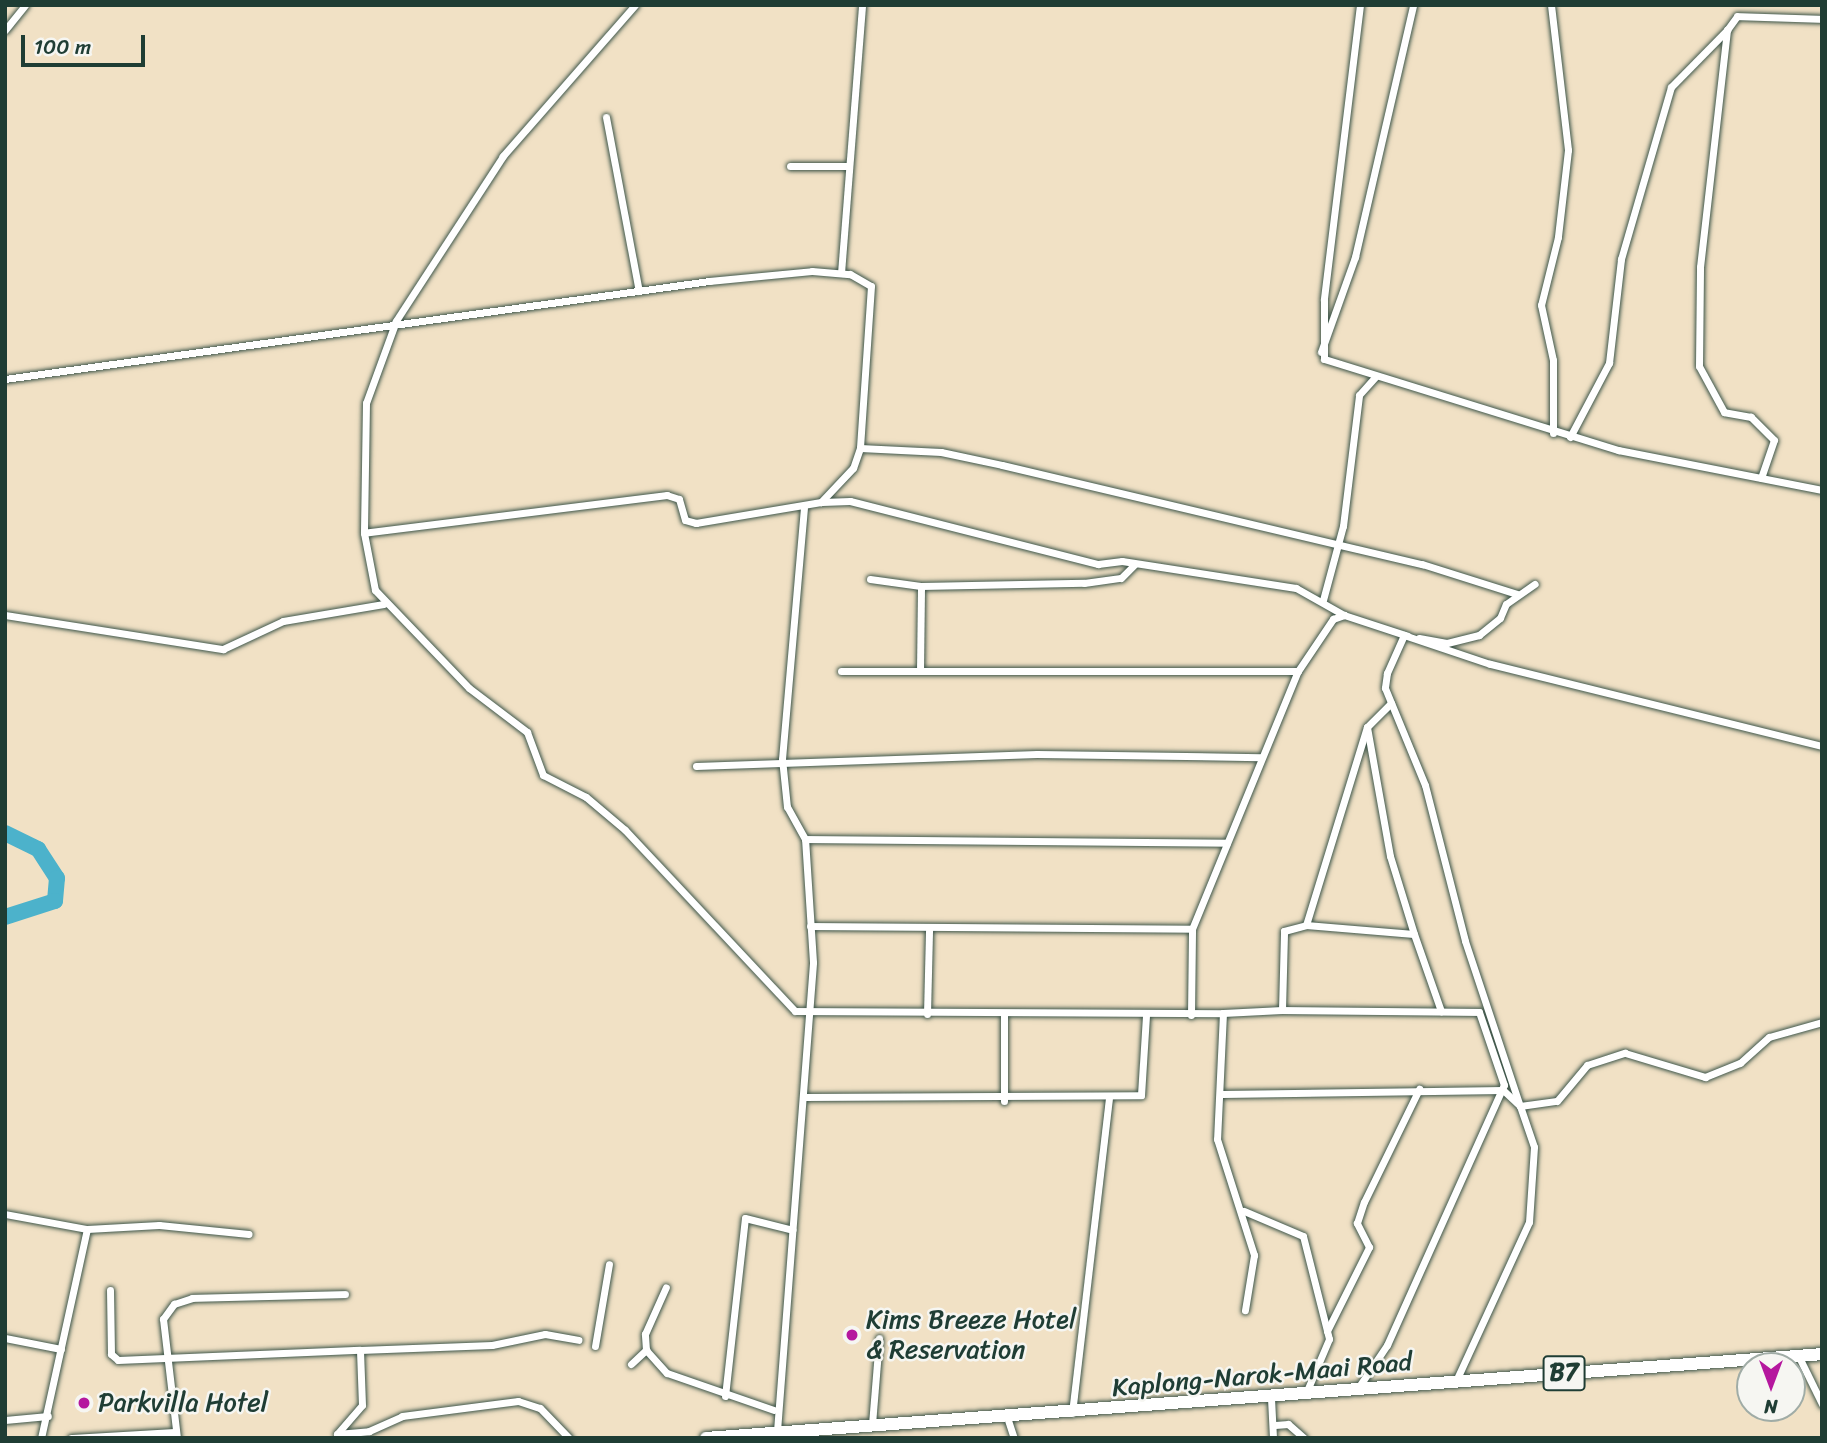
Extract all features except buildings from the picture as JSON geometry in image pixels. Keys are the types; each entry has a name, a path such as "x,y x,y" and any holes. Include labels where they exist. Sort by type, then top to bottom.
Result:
{"highway":[{"name":"Kaplong-Narok-Maai Road","path":"706,1438 872,1424 1072,1414 1306,1395 1357,1388 1736,1360"}],"street":[{"path":"5,30 25,5"},
{"path":"635,5 503,156 396,321 366,403 363,533 384,604 469,688 527,732 543,775 586,797 625,830 795,1011 810,1016 1004,1013 1191,1015 1282,1010 1479,1012 1503,1090 1520,1106"},
{"path":"841,273 847,166 862,5"},
{"path":"1320,354 1360,5"},
{"path":"1320,354 1355,257 1413,5"},
{"path":"1551,5 1567,149 1558,237 1541,305 1553,359 1553,432"},
{"path":"1570,437 1609,363 1621,259 1671,87 1727,30 1737,16 1822,19"},
{"path":"1727,30 1700,267 1699,366 1724,412 1751,417 1774,440 1761,478"},
{"path":"606,117 639,291"},
{"path":"790,166 847,166"},
{"path":"5,379 340,334 396,321 508,314 639,291 841,273 864,278 873,290 860,448 853,468 821,502"},
{"path":"1320,354 1332,364 1570,437 1822,490"},
{"path":"1323,600 1337,548 1359,395 1376,376"},
{"path":"860,448 953,455 1517,594"},
{"path":"363,533 667,495 678,499 685,520 696,523 804,508 821,502 850,501 1098,564 1135,564 1260,580 1323,600 1344,615 1490,664 1822,746"},
{"path":"777,1431 774,1410 793,1230 810,1016 810,926 805,839 788,807 782,759 804,508"},
{"path":"870,579 921,586 1084,583 1121,578 1135,564"},
{"path":"1404,635 1447,643 1479,635 1517,594 1535,584"},
{"path":"920,671 921,586"},
{"path":"5,615 223,649 283,621 384,604"},
{"path":"1191,1015 1192,929 1298,671 1334,619 1344,615"},
{"path":"1404,635 1387,673 1391,703 1425,785 1465,941 1534,1147 1529,1222 1456,1381"},
{"path":"841,671 1298,671"},
{"path":"1306,925 1367,727 1391,703"},
{"path":"1367,727 1390,856 1441,1011"},
{"path":"696,766 782,759 1261,757"},
{"path":"805,839 1227,843"},
{"path":"1282,1010 1281,937 1306,925 1414,934"},
{"path":"810,926 929,930 1192,929"},
{"path":"927,1014 929,930"},
{"path":"1003,1101 1004,1013"},
{"path":"1223,1013 1222,1094 1217,1139 1244,1211 1256,1272 1245,1310"},
{"path":"804,1097 1003,1101 1145,1094 1146,1015"},
{"path":"1520,1106 1557,1101 1587,1065 1625,1052 1705,1077 1740,1063 1769,1037 1822,1022"},
{"path":"1222,1094 1419,1089 1503,1090"},
{"path":"1327,1331 1369,1247 1357,1223 1364,1202 1419,1089"},
{"path":"1357,1388 1387,1345 1503,1090"},
{"path":"1072,1414 1109,1097"},
{"path":"1244,1211 1303,1236 1327,1331 1326,1357 1306,1395"},
{"path":"5,1214 87,1229 159,1225 249,1234"},
{"path":"725,1396 745,1218 793,1230"},
{"path":"41,1438 48,1416 87,1229"},
{"path":"595,1346 609,1264"},
{"path":"666,1287 645,1334 646,1350 667,1373 725,1396 774,1410"},
{"path":"110,1290 111,1353 118,1360 492,1345 545,1334 578,1340"},
{"path":"71,1438 176,1435 165,1358 163,1319 174,1304 192,1298 345,1294"},
{"path":"5,1338 61,1349"},
{"path":"872,1424 879,1338"},
{"path":"337,1436 362,1405 360,1350"},
{"path":"631,1364 646,1350"},
{"path":"1806,1371 1822,1404"},
{"path":"1270,1398 1275,1424 1273,1438"},
{"path":"337,1436 369,1431 402,1416 517,1401 540,1408 569,1438"},
{"path":"5,1420 48,1416"},
{"path":"1007,1417 1014,1438"},
{"path":"1275,1424 1288,1424 1304,1438"}],"waterway":[{"path":"5,833 38,849 57,878 55,901 5,917"}],"place":[{"name":"Kims Breeze Hotel & Reservation","path":"852,1335"},
{"name":"Parkvilla Hotel","path":"84,1403"}]}
